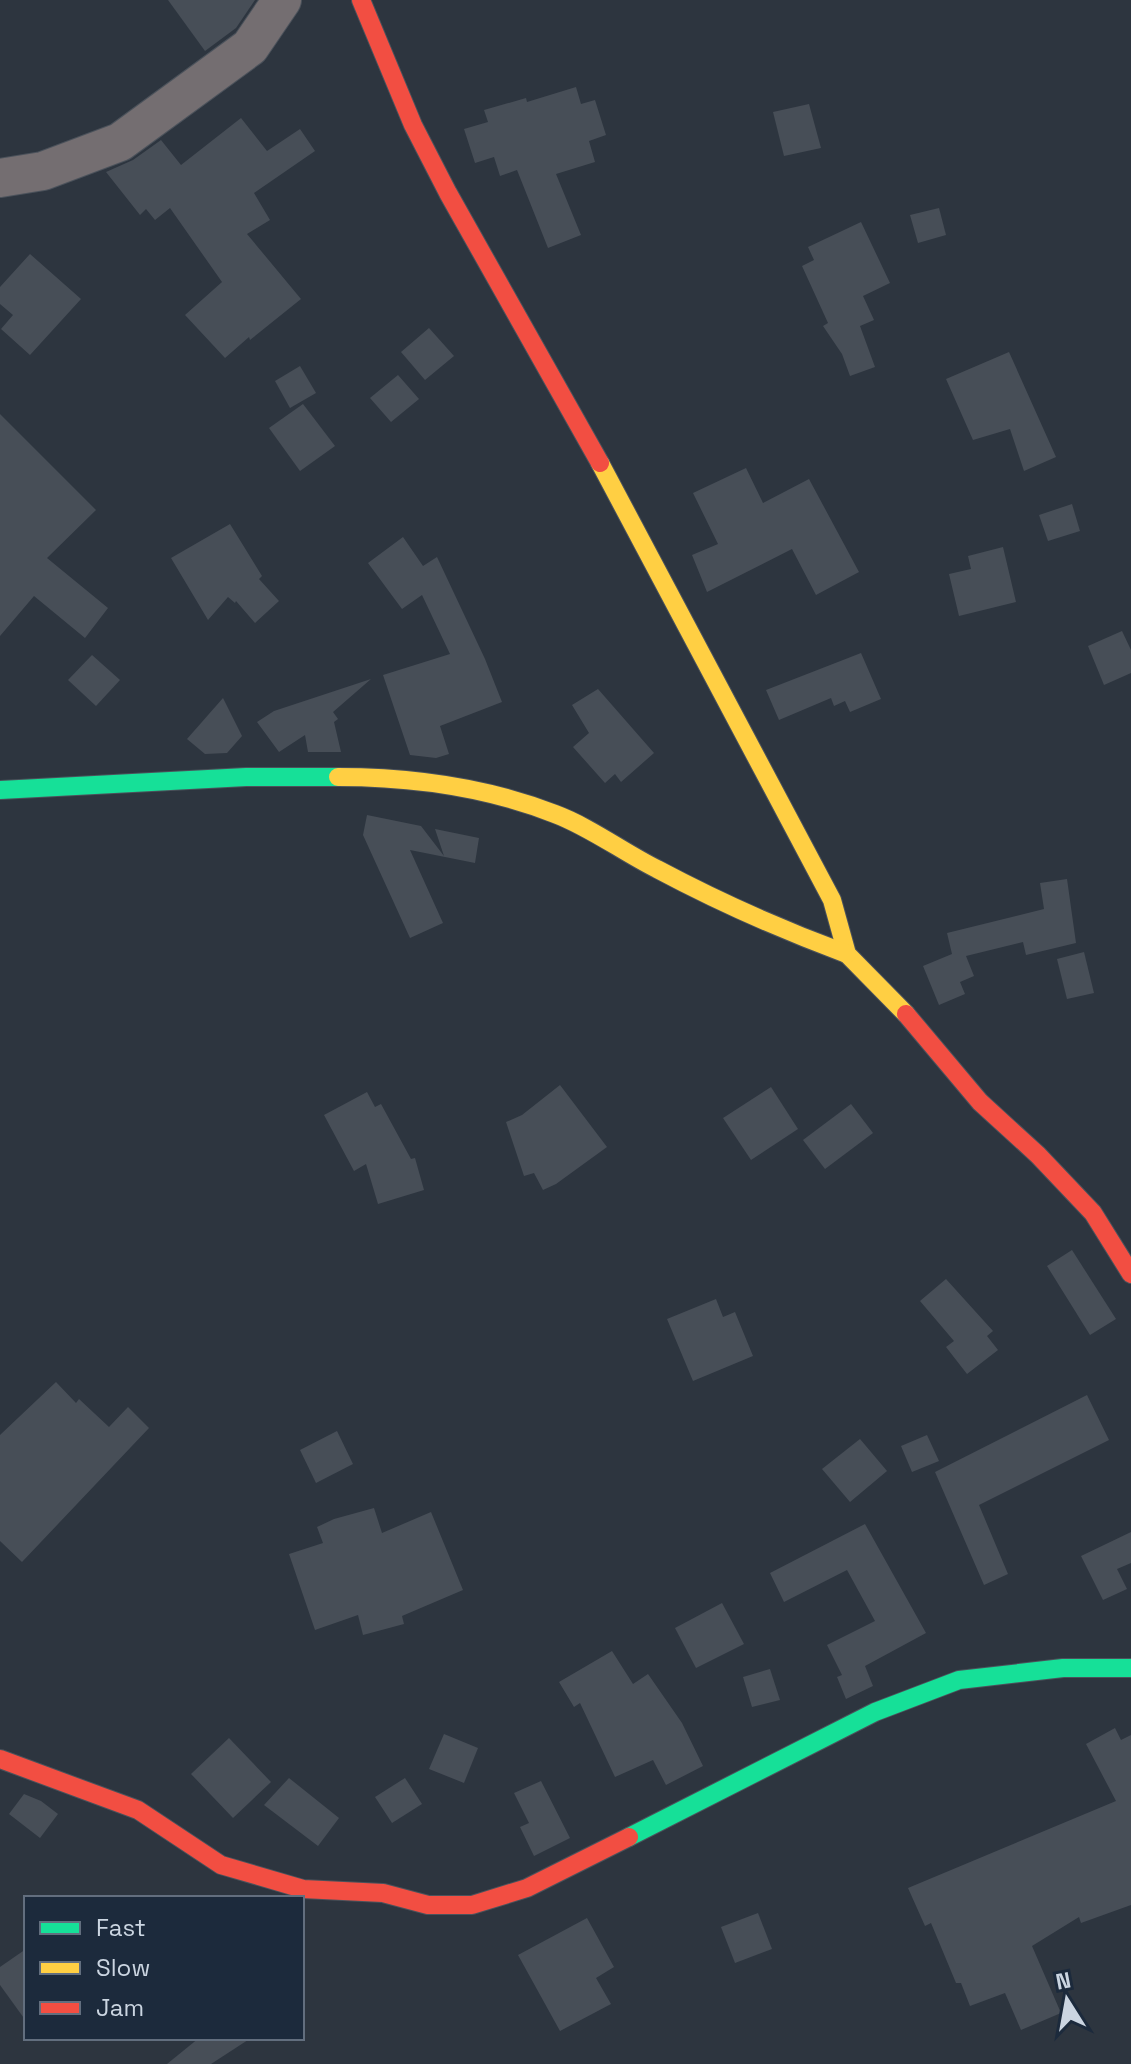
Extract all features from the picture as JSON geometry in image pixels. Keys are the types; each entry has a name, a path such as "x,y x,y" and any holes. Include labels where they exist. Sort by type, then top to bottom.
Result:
{"street":[{"path":"0,178 43,171 120,142 250,47 282,0"},
{"path":"361,0 413,125 448,193 611,483 832,900 847,954"},
{"path":"0,790 246,777 382,777 464,787 556,814 658,870 772,926 847,954 893,998 980,1102 1038,1155 1093,1213 1131,1274"},
{"path":"0,1759 138,1810 221,1865 303,1889 383,1893 428,1905 472,1905 527,1888 875,1712 959,1680 1063,1668 1131,1668"}],"building":[{"path":"168,0 255,0 236,28 205,51"},
{"path":"576,87 581,104 595,100 606,135 589,141 595,162 556,174 581,235 548,248 517,170 500,176 494,157 475,163 464,129 488,122 484,110 526,98 527,102"},
{"path":"809,104 821,148 784,156 773,112"},
{"path":"241,118 267,151 300,129 315,151 254,193 270,220 247,234 301,299 225,358 185,315 222,282 170,208 155,220 146,209 140,215 106,172 133,160 161,140 181,165"},
{"path":"939,208 946,235 918,243 910,215"},
{"path":"861,222 890,283 863,296 874,320 860,326 875,367 850,376 842,354 823,326 828,323 802,266 814,260 808,247"},
{"path":"30,254 81,299 30,355 1,329 13,315 0,304 0,287"},
{"path":"429,328 454,356 425,380 401,352"},
{"path":"1009,352 1056,457 1024,471 1010,429 973,440 946,379"},
{"path":"300,366 316,393 290,408 275,381"},
{"path":"398,375 419,399 391,422 370,398"},
{"path":"303,404 335,446 300,471 269,428"},
{"path":"0,414 96,510 47,558 108,608 85,638 34,596 0,636"},
{"path":"746,468 763,503 809,479 859,572 816,595 792,549 707,592 692,555 718,544 693,493"},
{"path":"1072,504 1080,531 1048,541 1039,515"},
{"path":"230,524 262,576 259,579 279,601 255,623 236,601 228,597 208,620 171,558"},
{"path":"403,537 423,566 437,557 502,702 440,726 449,754 436,758 410,755 383,675 450,654 422,595 402,609 368,563"},
{"path":"1003,547 1016,602 959,616 949,574 971,569 968,556"},
{"path":"1122,631 1131,650 1131,673 1104,685 1088,646"},
{"path":"861,653 881,699 850,712 845,701 834,706 831,698 779,720 766,690"},
{"path":"92,655 120,680 96,706 68,680"},
{"path":"371,679 333,712 338,719 334,722 341,752 308,752 305,735 279,752 257,722 274,711"},
{"path":"598,689 654,753 621,782 615,774 605,783 573,747 589,733 572,705"},
{"path":"223,698 242,736 227,753 205,754 187,739"},
{"path":"367,815 421,826 444,856 435,829 479,838 475,863 410,850 443,923 410,938 363,835"},
{"path":"1067,879 1076,943 1026,955 1023,942 966,956 974,976 960,982 965,994 939,1005 923,966 952,954 947,933 1044,909 1040,883"},
{"path":"1084,952 1094,993 1067,999 1057,959"},
{"path":"560,1085 607,1147 543,1190 534,1173 524,1176 506,1122 522,1115"},
{"path":"771,1087 798,1129 751,1160 723,1118"},
{"path":"367,1092 375,1107 381,1104 411,1159 415,1158 424,1190 378,1204 366,1164 354,1171 324,1115"},
{"path":"851,1104 873,1133 825,1169 803,1140"},
{"path":"1072,1250 1116,1319 1090,1335 1047,1266"},
{"path":"946,1279 993,1331 987,1336 998,1350 967,1374 946,1347 954,1341 920,1301"},
{"path":"716,1299 723,1317 735,1312 753,1356 693,1381 667,1319"},
{"path":"56,1382 76,1403 79,1399 109,1427 128,1407 149,1428 22,1562 0,1541 0,1435"},
{"path":"1087,1395 1109,1440 979,1505 1008,1574 984,1585 935,1472"},
{"path":"337,1431 353,1464 316,1483 300,1450"},
{"path":"927,1435 939,1461 912,1472 901,1446"},
{"path":"860,1439 887,1471 850,1502 822,1469"},
{"path":"374,1508 382,1533 431,1512 463,1590 402,1616 404,1624 363,1635 358,1615 315,1630 289,1554 323,1543 317,1527"},
{"path":"865,1524 926,1633 865,1666 873,1686 846,1699 837,1677 842,1675 827,1645 875,1621 847,1570 784,1602 770,1573"},
{"path":"1131,1532 1131,1563 1117,1569 1127,1589 1103,1600 1081,1556"},
{"path":"722,1603 744,1644 696,1668 675,1628"},
{"path":"612,1651 633,1684 648,1674 682,1723 703,1766 666,1785 653,1760 615,1777 580,1703 574,1707 559,1682"},
{"path":"770,1669 780,1700 752,1707 743,1677"},
{"path":"1115,1728 1121,1740 1131,1735 1131,1905 1081,1923 1079,1917 1032,1946 1061,2013 1021,2030 1005,1993 970,2006 961,1983 956,1983 931,1923 925,1926 908,1888 1116,1801 1086,1744"},
{"path":"444,1734 478,1748 464,1783 429,1769"},
{"path":"229,1738 271,1782 233,1818 191,1774"},
{"path":"289,1778 339,1818 318,1846 264,1805"},
{"path":"405,1778 422,1804 392,1823 375,1797"},
{"path":"541,1781 570,1838 534,1856 520,1827 529,1823 514,1793"},
{"path":"24,1794 41,1801 58,1814 40,1838 9,1814"},
{"path":"758,1913 772,1949 735,1963 721,1927"},
{"path":"587,1918 614,1967 596,1978 611,2004 560,2031 518,1955"},
{"path":"24,1950 24,2018 0,1985 0,1967"},
{"path":"197,2040 248,2040 211,2064 167,2064"}],"traffic: fast":[{"path":"0,790 246,777 338,777"},
{"path":"629,1837 875,1712 959,1680 1063,1668 1131,1668"}],"traffic: slow":[{"path":"600,463 832,900 847,954 906,1014"},
{"path":"338,777 448,785 502,797 555,814 727,904 847,954"}],"traffic: jam":[{"path":"361,0 413,125 448,193 600,463"},
{"path":"906,1014 980,1102 1038,1155 1093,1213 1131,1274"},
{"path":"0,1759 138,1810 221,1865 303,1889 383,1893 428,1905 472,1905 527,1888 629,1837"}]}
